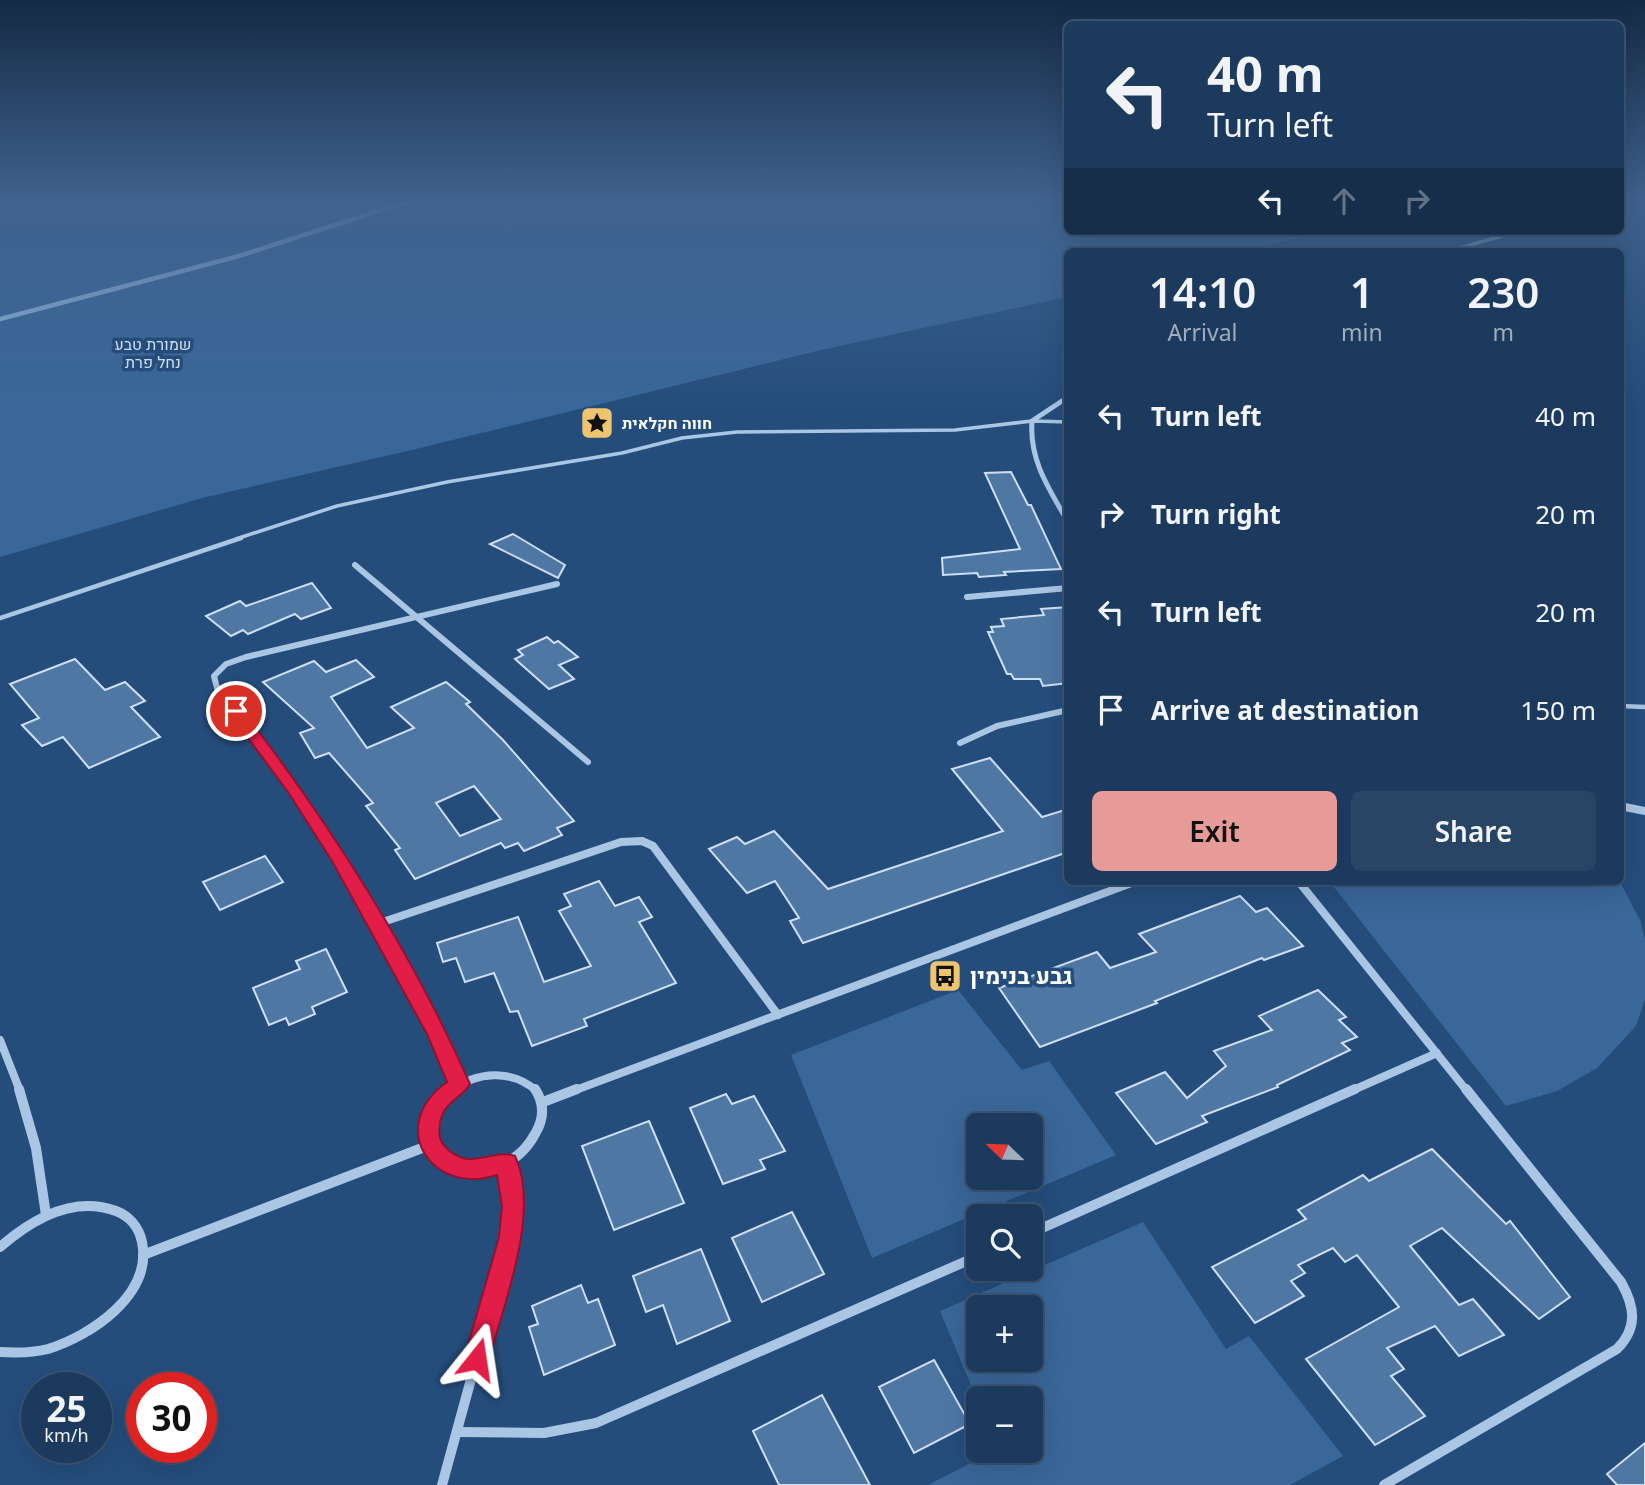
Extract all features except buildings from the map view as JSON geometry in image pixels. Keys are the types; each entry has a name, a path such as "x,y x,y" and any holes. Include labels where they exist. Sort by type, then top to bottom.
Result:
{"street":[{"path":"1064,400 1032,421 1029,437 1033,459 1064,515"},
{"path":"355,565 588,762"},
{"path":"459,1084 437,1033 377,924 294,788 217,688 214,676 226,664 246,657 557,584"},
{"path":"967,597 1064,588"},
{"path":"960,743 1007,723 1064,711"},
{"path":"1624,807 1645,811"},
{"path":"377,924 621,842 642,841 653,846 778,1015"},
{"path":"543,1102 1126,885"},
{"path":"1301,885 1622,1283 1632,1301 1636,1318 1629,1338 1617,1349 1384,1485"},
{"path":"0,1040 18,1084 36,1143 43,1176 46,1215"},
{"path":"1043,1228 1437,1053"},
{"path":"484,1075 510,1075 532,1085 543,1102 544,1116 536,1139 523,1152 507,1162 489,1168 461,1168 445,1161 430,1145 428,1131 434,1109 445,1095 459,1084 484,1075"},
{"path":"143,1255 430,1145"},
{"path":"442,1485 510,1237 513,1206 507,1162"},
{"path":"0,1247 21,1229 46,1215 85,1206 118,1211 127,1216 139,1231 143,1255 139,1271 123,1300 107,1317 82,1336 40,1352 0,1352"},
{"path":"457,1433 544,1433 596,1423 966,1261"}],"lane":[{"path":"0,618 306,515 424,486 597,458 682,438 715,433 956,430 1032,421 1064,422"},
{"path":"1624,706 1645,707"}],"green space":[{"name":"שמורת טבע נחל פרת","path":"0,269 1064,269 1064,298 821,350 416,449 202,498 0,557"},
{"path":"1332,885 1622,885 1640,920 1645,939 1645,999 1636,1026 1597,1068 1557,1091 1506,1106"},
{"path":"958,990 1022,1070 1049,1061 1116,1155 1043,1186 1043,1113 966,1113 966,1190 1033,1190 1000,1204 966,1204 966,1218 872,1258 791,1055"},
{"path":"1143,1222 1226,1349 1249,1336 1343,1456 1290,1485 928,1485 971,1463 1043,1463 1043,1386 971,1386 940,1311 966,1300 966,1372 1043,1372 1043,1295 976,1295 1008,1281 1043,1281 1043,1266"}],"waterway":[{"path":"0,319 189,269"}],"place":[{"name":"חווה חקלאית","path":"597,423"},
{"name":"גבע בנימין","path":"945,976"}],"route":[{"path":"236,711 294,788 340,859 437,1033 459,1084 439,1101 430,1116 430,1145 439,1157 453,1166 470,1170 507,1162 513,1219 477,1359"}]}
